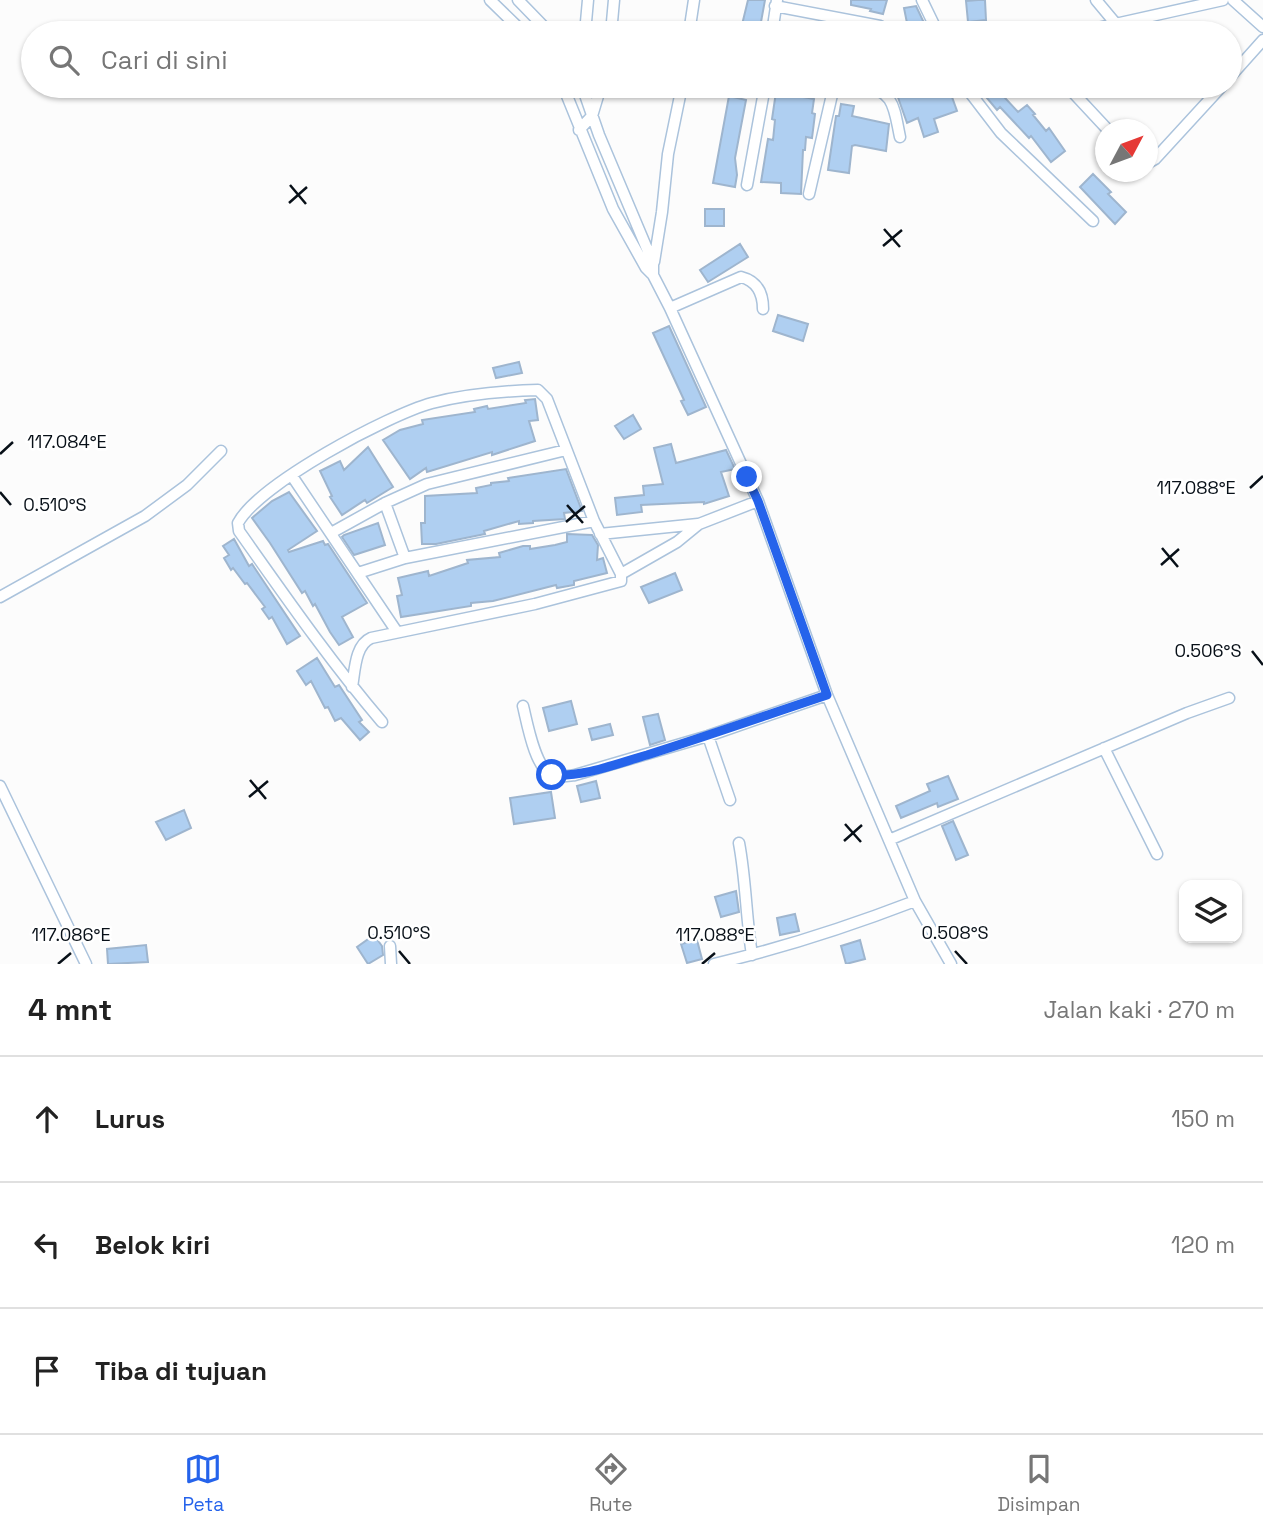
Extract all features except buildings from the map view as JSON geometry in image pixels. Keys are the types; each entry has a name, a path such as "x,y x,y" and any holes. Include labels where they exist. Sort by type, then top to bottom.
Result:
{"street":[{"path":"490,0 512,21"},
{"path":"518,0 538,21"},
{"path":"586,21 588,0"},
{"path":"612,21 614,0"},
{"path":"691,21 694,0"},
{"path":"922,0 932,21"},
{"path":"1096,0 1114,21"},
{"path":"1129,21 1223,0"},
{"path":"1233,0 1263,27"},
{"path":"774,21 776,3 804,6 861,21"},
{"path":"1242,64 1263,40"},
{"path":"569,98 579,130 613,209 651,269"},
{"path":"586,98 651,269 758,501 827,695 915,901 951,964"},
{"path":"579,130 592,116 597,98"},
{"path":"651,269 662,212 668,154 680,98"},
{"path":"747,186 763,98"},
{"path":"809,194 831,98"},
{"path":"889,98 894,107 900,137"},
{"path":"974,98 1001,133 1093,221"},
{"path":"1078,98 1098,119"},
{"path":"1158,155 1211,98"},
{"path":"670,308 740,277 748,279 758,288 762,309"},
{"path":"352,687 359,648 364,641 535,604 621,581 621,574 594,521 543,394 538,390 500,391 432,403 407,412 344,443 292,475 251,507 238,523 239,531 352,687 382,722"},
{"path":"331,533 385,503 427,484 566,450"},
{"path":"0,597 145,516 187,485 221,451"},
{"path":"292,475 397,632"},
{"path":"600,534 699,524 758,501"},
{"path":"385,503 405,558"},
{"path":"358,573 405,558 594,521"},
{"path":"621,574 677,542 699,524"},
{"path":"523,706 540,763 552,775 575,775 708,736 827,695"},
{"path":"889,840 1187,713 1229,698"},
{"path":"708,736 730,800"},
{"path":"1104,748 1157,854"},
{"path":"0,786 86,964"},
{"path":"739,844 752,955"},
{"path":"714,964 860,922 915,901"},
{"path":"390,946 391,964"}],"route":[{"path":"552,775 575,775 623,762 827,695 747,477"}]}
